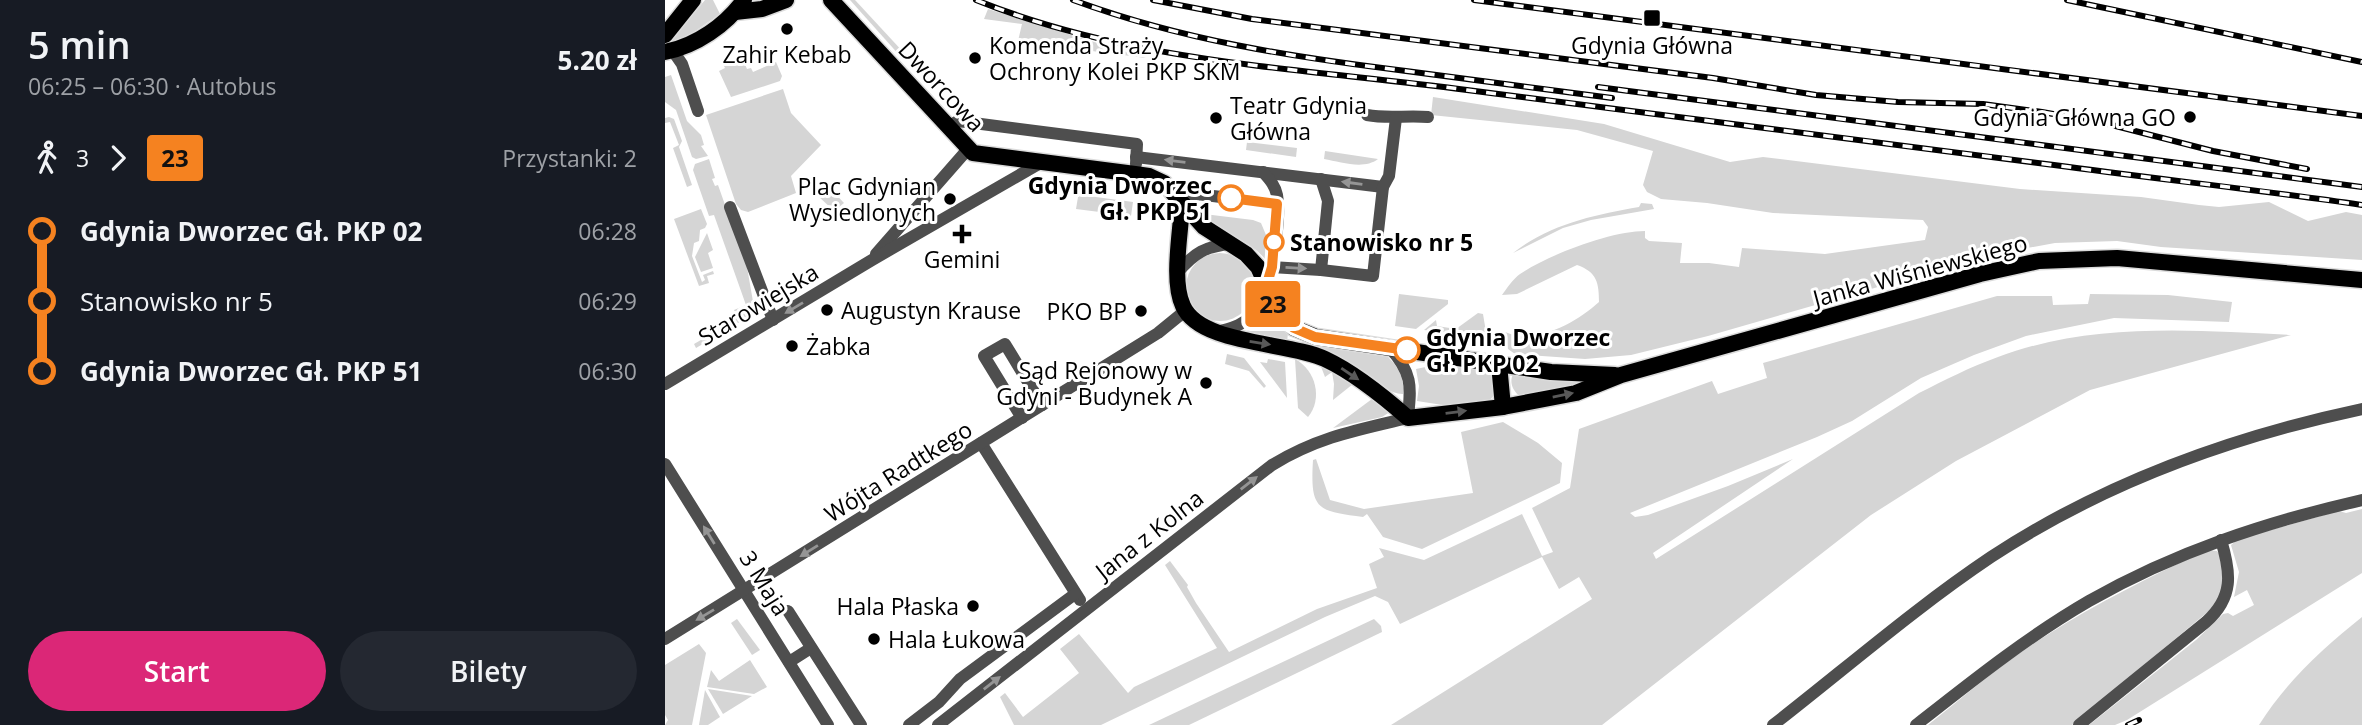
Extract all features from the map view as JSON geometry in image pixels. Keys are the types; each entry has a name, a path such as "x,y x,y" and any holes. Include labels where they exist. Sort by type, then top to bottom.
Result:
{"main road":[{"path":"665,35 692,0"},
{"path":"669,51 720,26 736,4 762,9 786,0"},
{"name":"Dworcowa","path":"831,0 968,149 979,154 1149,176 1164,183 1204,227 1231,244"},
{"path":"1181,204 1178,272 1179,296 1185,311 1202,325 1217,331 1247,341 1303,350 1325,359 1355,377 1408,418"},
{"path":"1231,244 1254,261 1266,287"},
{"name":"Janka Wiśniewskiego","path":"1408,418 1503,407 1576,393 1621,375 1980,274 2039,261 2117,258 2362,280"},
{"name":"Janka Wiśniewskiego","path":"1266,287 1279,313 1294,328 1315,337 1551,372 1621,375"},
{"path":"1499,364 1503,407"}],"street":[{"path":"669,51 682,64 698,111"},
{"path":"1367,115 1428,117"},
{"path":"1272,267 1373,276 1383,187 1389,176 1396,118"},
{"path":"948,127 958,121 1137,144 1135,174"},
{"name":"Starowiejska","path":"871,260 904,219 968,149"},
{"path":"1136,157 1383,187"},
{"name":"Starowiejska","path":"665,384 871,260 1042,162"},
{"path":"1217,331 1239,325 1249,319 1256,310 1272,267 1277,204 1273,185 1263,172"},
{"path":"1321,178 1328,201 1321,270"},
{"path":"1181,204 1197,194 1277,204"},
{"path":"730,207 773,320"},
{"path":"904,219 917,233"},
{"path":"1178,272 1199,251 1231,244"},
{"name":"Wójta Radtkego","path":"665,639 1158,333 1185,311"},
{"path":"1022,418 984,356 1005,344 1042,405"},
{"path":"1390,348 1408,373 1411,385 1408,418"},
{"path":"1773,725 1968,573 2059,516 2125,483 2203,452 2280,428 2362,409"},
{"name":"Jana z Kolna","path":"939,725 1255,477 1289,455 1338,434 1408,418"},
{"path":"981,443 1075,594 1088,609"},
{"name":"3 Maja","path":"665,464 828,725"},
{"path":"1916,725 2001,659 2072,612 2139,575 2221,540 2274,522 2362,500"},
{"path":"2079,725 2206,622 2221,606 2228,587 2229,571 2221,540"},
{"path":"909,725 939,702 960,679 1075,594"},
{"path":"788,611 860,725"},
{"path":"789,662 811,648"}],"shaded area":[{"path":"705,0 713,0 720,14 691,34 667,45"},
{"path":"850,0 855,0 905,54 901,57"},
{"path":"988,9 1146,58 1018,41 1022,24 984,19"},
{"path":"727,57 730,65 743,60 747,69 751,68 753,72 776,62 782,76 780,81 731,97 719,71 725,68 721,60"},
{"path":"671,75 687,121 701,135 704,145 701,146 708,156 696,159 692,157 676,110 665,102 665,77"},
{"path":"783,89 791,113 821,145 791,176 796,193 748,212 741,210 736,204 706,115"},
{"path":"1433,97 1604,124 1730,162 1763,157 2020,189 2141,197 2219,207 2269,202 2308,221 2346,212 2362,215 2362,260 2161,247 2117,241 2055,243 1989,255 1708,336 1631,355 1585,359 1515,354 1508,349 1505,332 1530,336 1555,330 1599,302 1598,289 1593,275 1577,265 1517,294 1502,295 1506,289 1517,276 1532,267 1563,252 1598,240 1645,231 1645,238 1649,241 1682,243 1680,263 1739,267 1742,248 1825,254 1925,240 1928,227 1923,220 1773,213 1661,199 1647,192 1643,185 1653,151 1577,130 1431,115"},
{"path":"665,118 674,119 682,141 679,147 692,185 687,187 673,148 679,145 670,122 665,123"},
{"path":"1247,142 1297,148 1296,157 1246,150"},
{"path":"1325,151 1378,159 1359,165 1345,163 1324,159"},
{"path":"709,159 715,178 712,179 715,186 718,185 747,267 755,313 696,348 694,344 730,323 728,318 736,315 734,310 746,305 714,215 709,216 693,170 695,164"},
{"path":"829,187 844,203 834,211 817,195"},
{"path":"1081,195 1133,202 1131,216 1076,209 1078,197"},
{"path":"1641,203 1652,204 1654,209 1591,220 1563,228 1513,253 1557,228 1589,217 1639,207"},
{"path":"701,209 707,224 700,230 699,241 694,243 692,256 702,282 705,280 703,275 713,271 714,274 707,276 709,283 699,286 674,219"},
{"path":"1204,214 1261,223 1266,235 1265,259 1251,246 1218,227"},
{"path":"707,233 713,250 708,253 713,268 701,272 695,257"},
{"path":"1220,253 1233,256 1244,263 1251,274 1254,287 1251,300 1244,311 1233,318 1220,321 1207,318 1196,311 1189,300 1186,287 1189,274 1196,263 1207,256"},
{"path":"1399,294 1448,300 1448,304 1416,329 1395,326"},
{"path":"2090,294 2168,295 2232,302 2229,322 2114,318 2026,336 1921,378 1852,421 1817,437 1630,513 1635,517 1648,515 1793,459 1653,553 1656,559 1919,393 1977,365 2033,346 2069,338 2143,331 2291,335 2090,390 1956,461 1871,515 1602,725 1391,725 1592,599 1579,577 1559,589 1542,557 1400,624 1388,602 1375,596 1325,617 1101,725 1014,725 1000,697 1005,693 1023,717 1079,673 1060,649 1079,634 1128,693 1134,687 1217,648 1165,565 1170,561 1229,652 1317,609 1377,588 1369,564 1384,557 1379,548 1424,560 1522,514 1542,556 1553,552 1532,508 1570,488 1579,429 1712,381 1718,394 1767,378 1763,363 1997,296 2052,296 2053,305 2088,304"},
{"path":"1266,311 1288,334 1287,341 1244,333 1255,325"},
{"path":"1478,313 1483,314 1487,338 1424,330 1436,320 1437,326 1456,329"},
{"path":"1315,344 1387,356 1400,373 1403,394 1394,393 1372,382 1314,346"},
{"path":"1227,354 1244,358 1266,386 1264,388 1249,371 1225,364"},
{"path":"1268,359 1285,362 1287,398 1260,362 1267,363"},
{"path":"1295,359 1308,370 1315,385 1315,402 1308,417 1298,408"},
{"path":"1320,364 1353,384 1333,400 1332,372 1325,377"},
{"path":"1440,364 1492,370 1496,393 1489,401 1449,406 1417,401 1419,386 1416,369"},
{"path":"1514,373 1601,378 1521,397 1512,386"},
{"path":"1372,399 1393,410 1382,417 1333,428"},
{"path":"1503,422 1538,443 1562,463 1560,483 1422,549 1383,537 1367,514 1363,517 1335,513 1326,510 1315,498 1312,477 1313,460 1316,459 1330,500 1364,509 1473,493 1461,432"},
{"path":"2362,509 2362,573 2127,720 2115,725 2089,725 2196,640 2223,614 2233,616 2254,605 2247,590 2234,597 2239,572 2231,545 2238,539 2339,511 2346,513"},
{"path":"2207,550 2217,551 2222,557 2222,588 2216,605 2072,725 1928,725 2001,667 2066,623"},
{"path":"2362,617 2362,725 2259,725 2306,667"},
{"path":"737,619 760,650 752,655 731,623"},
{"path":"1374,619 1381,626 1382,632 1189,725 1149,725"},
{"path":"699,644 706,653 692,725 665,725 668,720 665,715 665,665"},
{"path":"750,660 767,687 754,694 707,687 711,670 719,681"},
{"path":"708,689 752,696 723,714"},
{"path":"705,690 720,717 708,725 699,725"}],"railway":[{"path":"976,0 1095,38 1218,60 2362,205"},
{"path":"1073,0 1155,26 1279,53 1612,98"},
{"path":"1153,0 1252,19 1713,78 1816,95 1898,102 1983,104 2042,112 2104,123 2213,151 2307,169"},
{"path":"1474,0 2362,116"},
{"path":"2067,0 2362,62"},
{"path":"1598,87 2362,187"},
{"path":"2128,725 2139,720"}],"bus line":[{"name":"23","path":"1231,198 1277,204 1272,267 1266,287 1285,321 1315,337 1407,350"}],"place":[{"name":"Gdynia Główna","path":"1652,18"},
{"name":"Zahir Kebab","path":"787,29"},
{"name":"Komenda Straży Ochrony Kolei PKP SKM","path":"975,58"},
{"name":"Gdynia Główna GO","path":"2190,117"},
{"name":"Teatr Gdynia Główna","path":"1216,118"},
{"name":"Gdynia Dworzec Gł. PKP 51","path":"1231,198"},
{"name":"Plac Gdynian Wysiedlonych","path":"950,199"},
{"name":"Gemini","path":"962,234"},
{"name":"Stanowisko nr 5","path":"1274,242"},
{"name":"Augustyn Krause","path":"827,310"},
{"name":"PKO BP","path":"1141,311"},
{"name":"Żabka","path":"792,346"},
{"name":"Gdynia Dworzec Gł. PKP 02","path":"1407,350"},
{"name":"Sąd Rejonowy w Gdyni - Budynek A","path":"1206,383"},
{"name":"Hala Płaska","path":"973,606"},
{"name":"Hala Łukowa","path":"874,639"}]}
